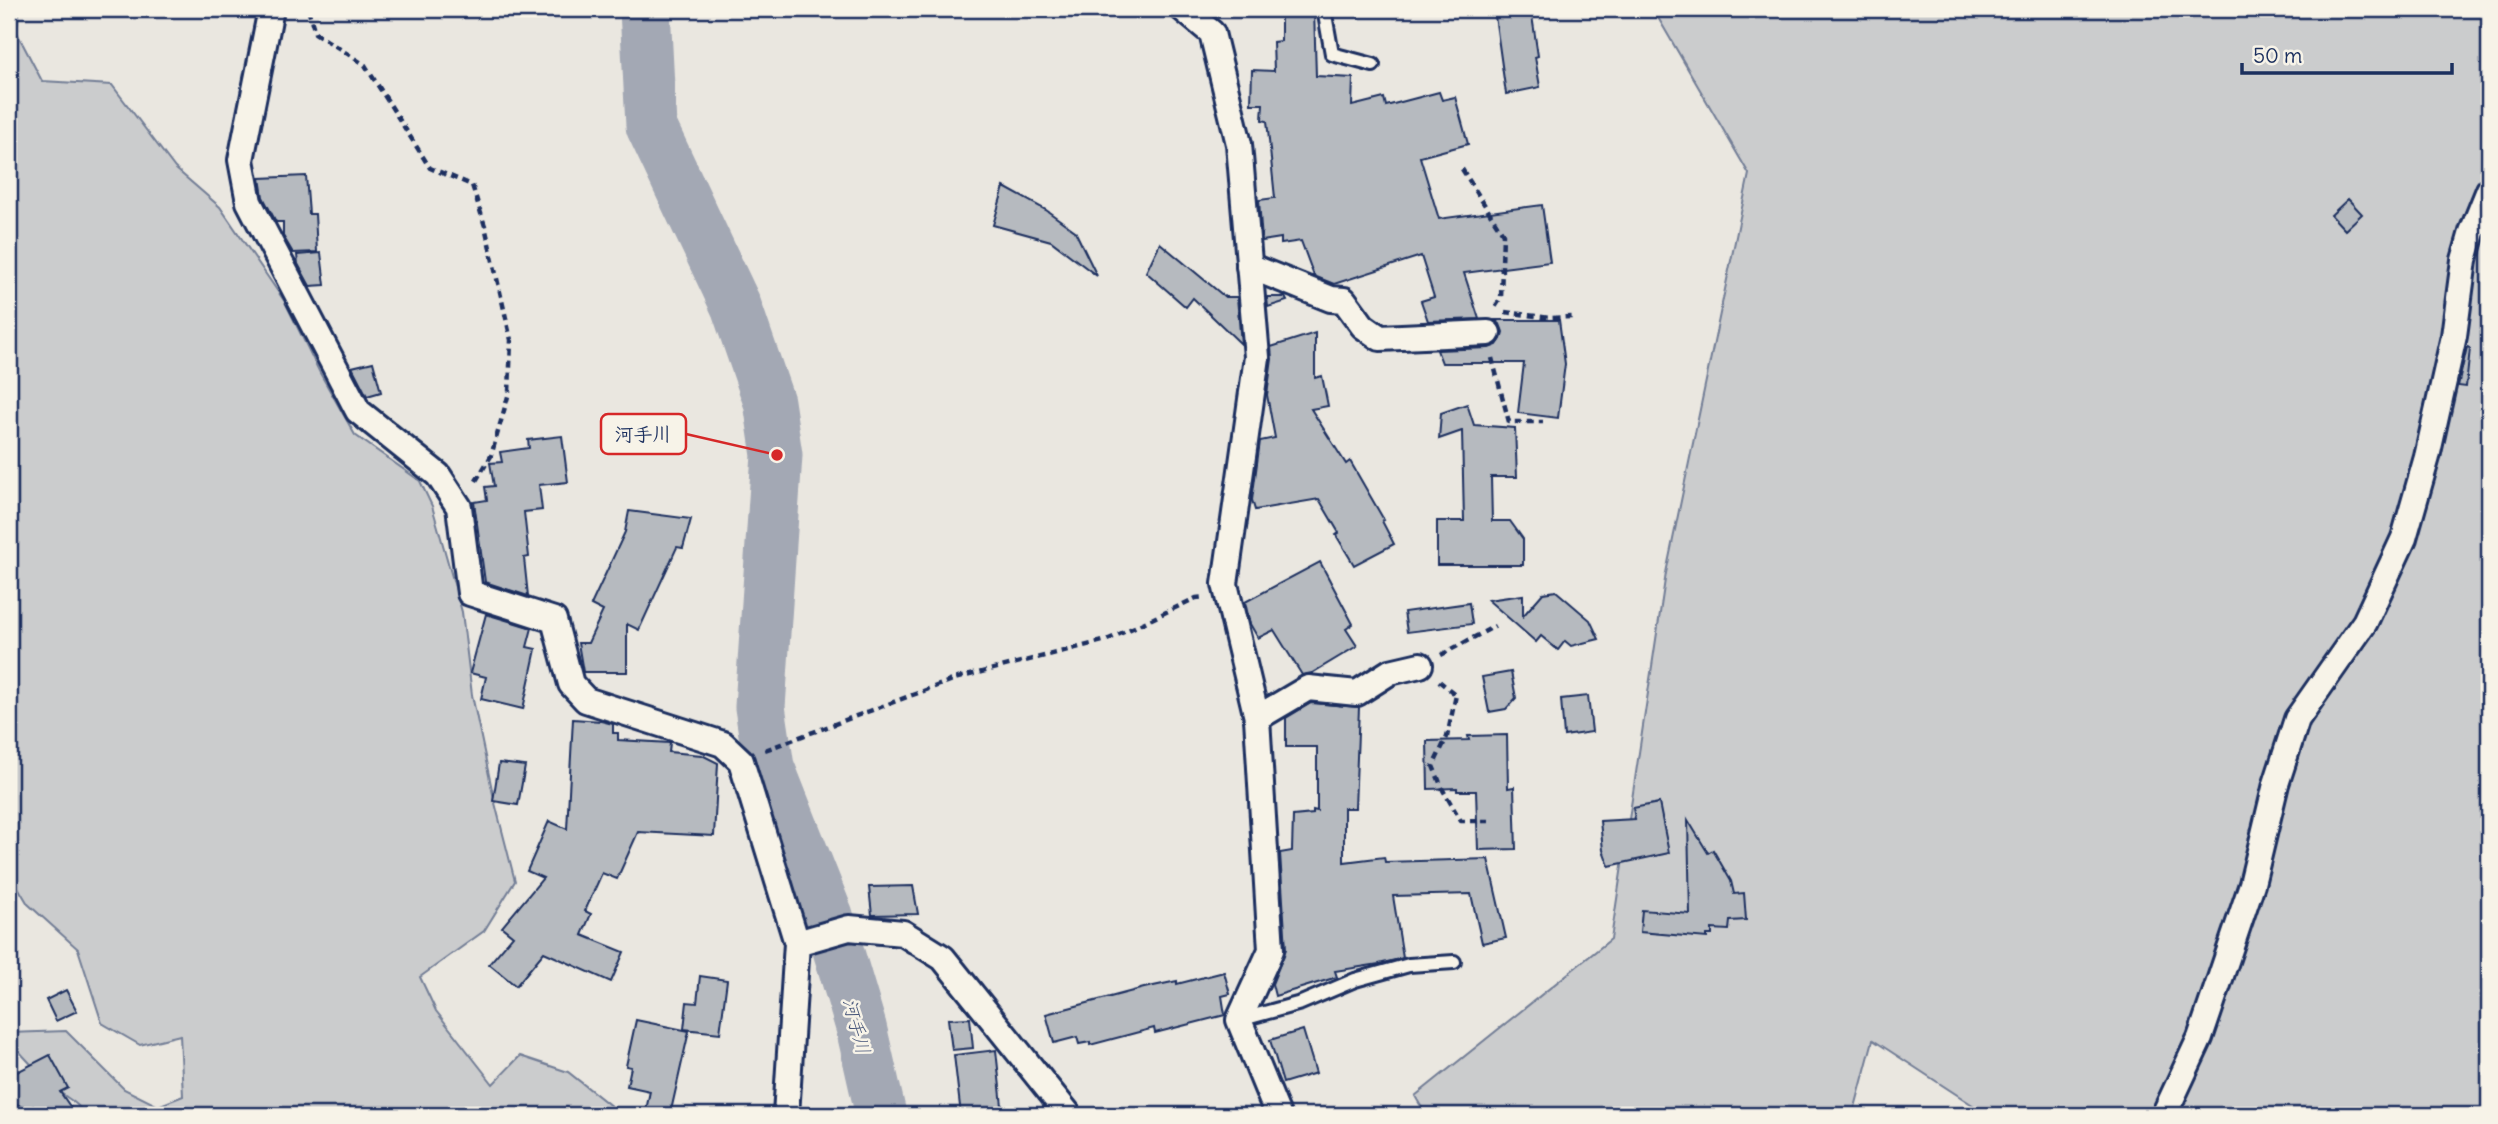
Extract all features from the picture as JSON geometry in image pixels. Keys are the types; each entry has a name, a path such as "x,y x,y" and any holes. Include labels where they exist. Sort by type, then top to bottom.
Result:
{"street":[{"path":"271,9 241,160 249,202 358,411 438,475 459,507 470,593 554,620 571,684 586,700 723,744 741,761 808,940 786,1115"},
{"path":"1184,9 1212,33 1239,144 1250,265 1257,357 1225,584 1257,718 1271,950 1239,1020 1278,1115"},
{"path":"2164,1115 2200,1038 2252,884 2276,785 2297,719 2365,622 2404,538 2427,457 2448,363 2464,260 2489,190"},
{"path":"1250,265 1331,299 1344,300 1363,326 1380,338 1488,333"},
{"path":"1257,718 1308,688 1357,693 1390,672 1420,665"},
{"path":"808,940 849,928 902,933 943,958 1069,1115"}],"lane":[{"path":"1324,9 1332,54 1373,65"},
{"path":"1239,1020 1301,1003 1355,980 1409,965 1454,962"},
{"path":"9,1108 19,1115"}],"path":[{"path":"308,9 315,33 365,65 430,168 472,185 485,226 511,340 509,393 491,456 459,507"},
{"path":"1462,169 1503,234 1501,298 1494,310 1550,318 1572,317"},
{"path":"1488,333 1488,343 1509,422 1543,422"},
{"path":"777,744 958,678 1107,640 1196,598 1226,596"},
{"path":"1490,821 1461,821 1443,790 1433,766 1447,737 1455,695 1420,665 1495,626"}],"shaded area":[{"path":"9,9 20,9 16,31 42,81 112,85 175,168 220,207 285,302 355,435 420,481 432,506 462,612 472,695 515,881 484,931 420,977 436,1011 493,1084 520,1056 568,1072 616,1110 629,1115 85,1115 9,1040 9,1033 66,1031 124,1089 158,1106 183,1096 180,1035 140,1045 102,1023 78,949 28,904 9,872"},
{"path":"1653,9 2489,9 2489,1115 1988,1115 1873,1040 1853,1115 1426,1115 1415,1096 1611,939 1666,573 1749,174"}],"building":[{"path":"1281,9 1314,9 1316,76 1353,78 1352,106 1384,98 1386,106 1439,92 1442,100 1455,97 1468,144 1420,157 1439,219 1542,205 1550,262 1464,273 1479,319 1428,321 1421,301 1434,297 1421,256 1334,284 1314,276 1301,241 1281,244 1281,238 1262,241 1259,200 1275,198 1267,121 1262,120 1263,104 1251,104 1252,70 1274,71 1273,42 1281,41"},
{"path":"1494,9 1531,9 1540,87 1506,94"},
{"path":"306,176 309,214 315,214 317,252 293,253 283,236 283,222 276,222 263,197 260,178"},
{"path":"1004,187 1046,210 1075,231 1097,276 1051,241 993,225"},
{"path":"2348,199 2362,214 2345,230 2331,215"},
{"path":"1160,243 1225,297 1237,297 1241,344 1193,298 1186,307 1146,272"},
{"path":"321,253 325,285 310,286 298,264 297,255"},
{"path":"1267,297 1285,297 1287,301 1268,307"},
{"path":"1495,320 1559,320 1565,364 1558,418 1518,413 1524,363 1442,363 1437,350 1489,348 1497,345 1503,332"},
{"path":"1315,333 1315,378 1322,376 1328,406 1311,409 1346,464 1350,461 1384,520 1382,521 1394,544 1354,565 1319,499 1255,510 1252,500 1260,441 1275,438 1267,395 1271,347"},
{"path":"2467,347 2470,348 2466,387 2458,386"},
{"path":"373,362 381,392 367,396 352,367"},
{"path":"1467,404 1474,425 1515,428 1517,477 1491,477 1492,521 1510,521 1523,539 1523,565 1437,565 1437,521 1464,521 1462,431 1439,439 1441,413"},
{"path":"562,436 568,482 539,485 542,510 524,512 529,557 524,558 528,596 485,582 474,502 487,500 485,487 494,486 490,463 502,462 500,452 529,448 528,440"},
{"path":"629,511 691,519 683,548 677,547 639,630 627,624 627,672 583,672 578,643 588,643 603,611 591,605 625,532"},
{"path":"1320,562 1353,624 1346,629 1357,646 1312,673 1302,675 1274,630 1258,638 1250,624 1245,602"},
{"path":"1556,591 1590,620 1599,639 1571,646 1565,641 1558,650 1541,636 1536,642 1488,600 1523,595 1523,616 1543,593"},
{"path":"1469,603 1472,624 1407,632 1404,612"},
{"path":"486,614 532,628 527,647 536,649 523,709 481,699 486,677 470,673"},
{"path":"1511,672 1516,698 1506,709 1489,712 1482,677"},
{"path":"1588,696 1592,732 1564,736 1561,699"},
{"path":"1311,703 1359,707 1355,808 1344,808 1344,862 1384,857 1385,862 1488,859 1506,938 1482,943 1471,894 1393,896 1403,958 1335,971 1337,977 1275,996 1272,984 1286,949 1280,853 1292,851 1293,816 1313,814 1313,810 1317,811 1317,747 1286,747 1286,718"},
{"path":"573,719 613,724 613,733 618,733 618,740 670,743 669,752 702,755 718,763 714,836 638,832 617,879 602,873 585,911 591,914 582,935 624,952 611,982 544,952 516,986 489,964 513,936 502,927 543,878 527,871 549,821 567,829"},
{"path":"1507,735 1508,788 1514,787 1516,849 1478,850 1476,791 1457,791 1457,788 1428,789 1427,741 1469,740 1468,736"},
{"path":"499,763 525,766 518,805 493,801"},
{"path":"1659,803 1669,853 1609,866 1603,850 1600,821 1635,819 1633,808"},
{"path":"1688,820 1708,853 1713,850 1731,881 1734,894 1744,893 1746,920 1730,921 1729,930 1712,929 1712,935 1707,935 1707,938 1640,932 1642,910 1690,914"},
{"path":"913,886 918,914 872,915 869,887"},
{"path":"1224,972 1230,994 1222,996 1225,1015 1155,1033 1154,1028 1090,1045 1090,1042 1079,1044 1077,1037 1054,1043 1046,1014 1144,988 1177,981 1177,984"},
{"path":"700,976 727,980 720,1033 684,1029 687,1002 697,1003"},
{"path":"66,990 77,1011 56,1021 46,1000"},
{"path":"970,1018 973,1048 952,1050 948,1019"},
{"path":"636,1020 689,1031 670,1115 645,1115 650,1091 627,1086 631,1067 626,1066"},
{"path":"1303,1030 1316,1073 1283,1083 1270,1040"},
{"path":"996,1050 1003,1115 961,1115 954,1055"},
{"path":"50,1055 68,1088 60,1092 76,1115 39,1115 33,1106 26,1110 9,1099 9,1076"}],"waterway":[{"name":"河手川","path":"645,9 651,126 736,306 769,402 777,455 760,707 769,767 828,916 861,1027 881,1115"}],"place":[{"name":"河手川","path":"777,455"}]}
